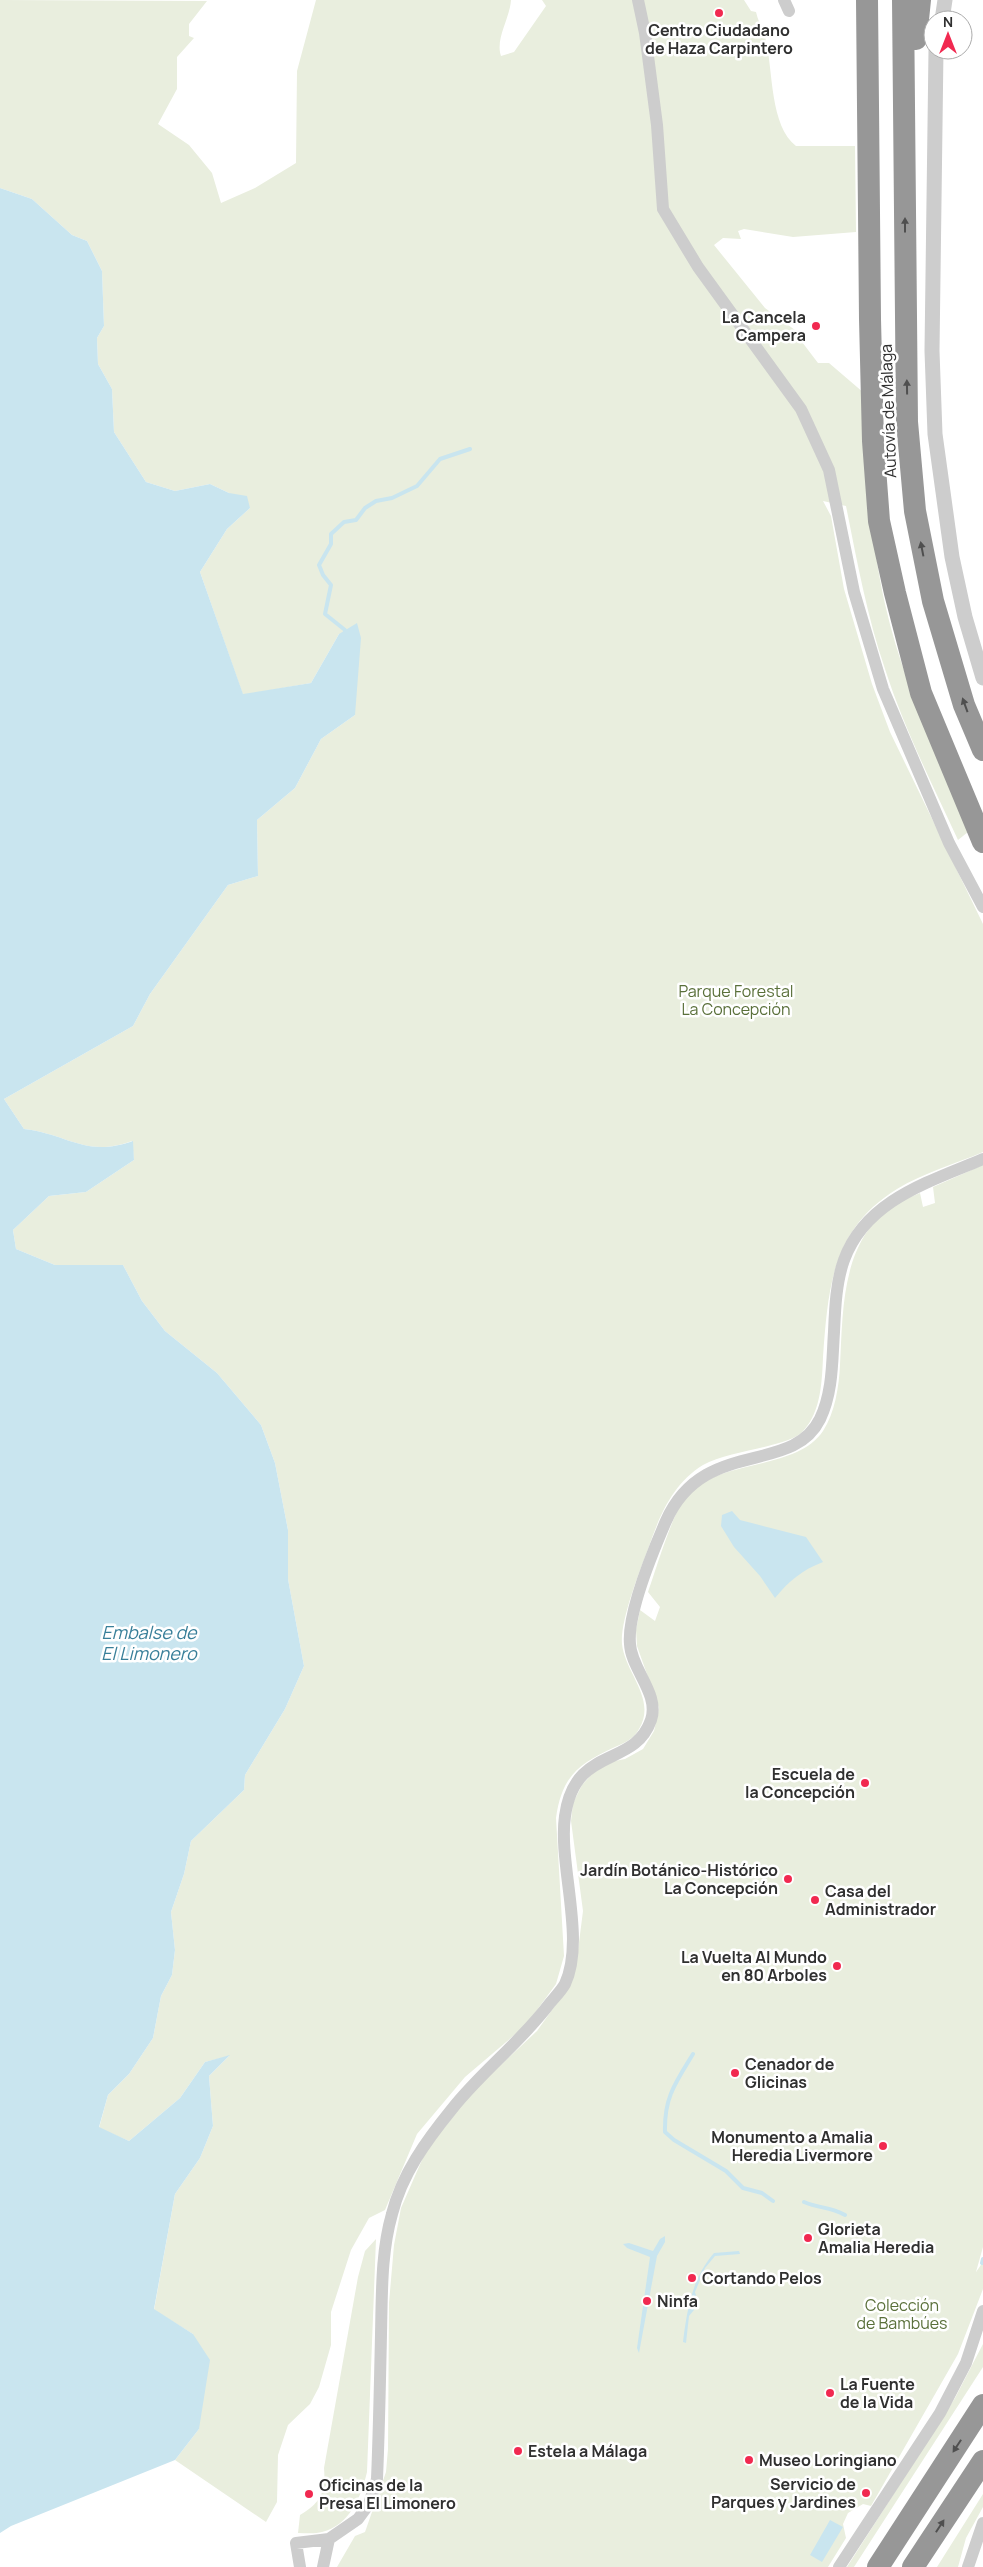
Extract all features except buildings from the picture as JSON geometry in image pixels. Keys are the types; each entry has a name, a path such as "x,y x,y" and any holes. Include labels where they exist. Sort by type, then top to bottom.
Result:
{"highway":[{"path":"867,0 870,328 873,441 879,520 895,593 922,693 983,842"},
{"name":"Autovía de Málaga","path":"882,0 883,274 886,422 892,514 912,608 942,709 983,808"},
{"name":"Autovía de Málaga","path":"903,0 907,412 915,511 933,602 964,705 983,750"},
{"path":"904,73 917,36 920,0"},
{"path":"878,2567 983,2405"},
{"path":"913,2567 983,2461"}],"street":[{"path":"638,0 645,33 657,125 663,209 698,267 801,409 829,470 854,592 883,689 949,843 983,907"},
{"path":"936,60 932,332 935,434 952,557 965,617 983,678"},
{"path":"300,2567 296,2543 329,2539 358,2519 370,2504 377,2480 383,2268 392,2213 418,2152 472,2084 530,2030 564,1985 571,1962 572,1913 564,1822 568,1794 584,1771 605,1758 634,1745 646,1731 654,1714 649,1692 630,1649 630,1630 632,1612 666,1521 678,1498 700,1477 720,1466 786,1450 811,1433 820,1420 827,1400 832,1375 838,1289 844,1262 864,1224 878,1210 901,1195 983,1159"},
{"path":"839,2567 940,2413 972,2348 983,2311"},
{"path":"968,2567 983,2523"},
{"path":"323,2567 329,2539"}],"green space":[{"name":"Parque Forestal La Concepción","path":"0,0 207,1 189,24 189,36 194,38 177,57 177,89 158,124 189,145 212,173 221,203 255,188 296,163 297,71 316,0 511,0 501,36 501,56 514,52 546,6 542,0 744,0 751,11 756,12 765,37 777,112 781,125 788,137 796,146 855,146 856,232 793,237 744,229 738,231 741,239 723,238 714,245 765,308 799,333 799,338 818,363 829,363 864,393 872,525 885,604 892,633 911,690 968,832 958,840 928,777 885,669 858,568 846,506 823,501 831,516 844,589 872,684 890,732 983,924 983,1152 928,1173 897,1189 875,1205 859,1222 846,1242 831,1284 820,1395 814,1414 804,1430 788,1440 726,1456 703,1465 692,1473 675,1491 662,1513 631,1597 622,1634 624,1655 642,1697 644,1718 632,1738 591,1759 574,1773 563,1792 559,1804 556,1818 564,1956 556,1984 526,2025 465,2077 417,2134 385,2210 369,2218 351,2250 331,2312 331,2345 319,2387 310,2404 288,2425 278,2455 277,2502 266,2522 175,2460 199,2429 193,2334 154,2310 175,2194 200,2158 213,2126 209,2076 229,2056 205,2062 180,2098 129,2141 99,2128 108,2095 129,2074 153,2038 161,1996 172,1975 175,1950 171,1912 184,1874 191,1841 244,1790 245,1775 285,1709 304,1666 288,1579 288,1530 275,1463 261,1425 217,1373 165,1331 142,1301 123,1265 55,1265 16,1249 13,1230 49,1196 86,1192 134,1160 132,1141 116,1146 89,1146 53,1135 24,1129 4,1099 133,1026 150,994 228,885 258,876 257,820 295,788 321,739 355,715 339,634 311,683 243,695 200,572 227,529 250,508 229,493 210,484 175,491 146,482 114,432 112,389 98,364 97,338 104,326 102,271 87,241 72,235 32,199 0,188"},
{"name":"Jardín Botánico-Histórico La Concepción","path":"983,1165 983,2247 976,2272 983,2262 983,2289 958,2354 871,2506 863,2504 848,2513 843,2524 846,2538 828,2567 337,2567 355,2536 365,2532 386,2472 388,2449 389,2303 394,2245 401,2208 425,2153 471,2093 537,2031 569,1986 576,1966 583,1911 571,1821 573,1803 582,1785 593,1773 610,1762 625,1759 643,1749 654,1731 659,1708 637,1646 636,1630 640,1610 655,1621 660,1607 648,1592 665,1541 682,1502 688,1494 703,1483 720,1475 795,1453 811,1444 823,1431 831,1416 837,1390 844,1300 848,1278 854,1257 863,1238 876,1221 896,1204 920,1193 923,1207 935,1203 933,1187"},
{"path":"376,2239 367,2472 358,2500 347,2517 332,2528 322,2532 298,2533 300,2515 313,2506 323,2490 324,2468 358,2277 365,2251"},
{"path":"983,2344 983,2367 854,2567 847,2567 955,2398"},
{"path":"983,2494 983,2507 966,2538 958,2567 937,2567"}],"water":[{"name":"Embalse de El Limonero","path":"0,188 32,199 72,235 87,241 102,271 104,326 97,338 98,364 112,389 114,432 146,482 175,491 210,484 229,493 247,496 250,508 227,529 200,572 243,694 311,683 339,634 357,623 361,638 355,715 321,739 295,788 257,820 258,876 228,885 150,994 133,1026 4,1099 24,1129 53,1135 89,1146 117,1146 133,1141 134,1160 86,1192 49,1196 13,1230 16,1249 55,1265 123,1265 142,1301 165,1331 217,1373 261,1425 275,1463 288,1530 288,1579 304,1666 285,1709 245,1775 244,1790 191,1841 184,1874 171,1912 175,1950 172,1975 161,1996 153,2038 129,2074 108,2095 99,2127 129,2141 180,2098 205,2062 230,2055 209,2076 213,2126 200,2158 175,2194 154,2309 193,2334 210,2360 199,2429 175,2460 11,2526 0,2533"},
{"path":"732,1511 740,1520 806,1537 823,1562 796,1577 775,1598 760,1576 734,1547 721,1526 722,1515"},
{"path":"665,2236 665,2242 657,2256 639,2353 637,2348 650,2257 627,2248 623,2244 629,2243 653,2251 660,2239"},
{"path":"739,2251 740,2254 715,2256 705,2268 695,2292 697,2299 694,2310 689,2316 686,2343 683,2342 686,2318 700,2273 714,2253"},
{"path":"830,2520 843,2527 822,2562 810,2555"}],"waterway":[{"path":"345,635 345,630 325,614 331,585 323,575 319,565 331,544 331,534 344,522 356,520 365,508 376,501 392,498 417,486 440,459 470,449"},
{"path":"693,2054 672,2090 665,2120 665,2132 674,2140 726,2171 743,2188 762,2193 773,2201"},
{"path":"804,2202 845,2215"},
{"path":"982,2263 983,2259"}],"place":[{"name":"Centro Ciudadano de Haza Carpintero","path":"719,13"},
{"name":"La Cancela Campera","path":"816,326"},
{"name":"Escuela de la Concepción","path":"865,1783"},
{"name":"Jardín Botánico-Histórico La Concepción","path":"788,1879"},
{"name":"Casa del Administrador","path":"815,1900"},
{"name":"La Vuelta Al Mundo en 80 Arboles","path":"837,1966"},
{"name":"Cenador de Glicinas","path":"735,2073"},
{"name":"Monumento a Amalia Heredia Livermore","path":"883,2146"},
{"name":"Glorieta Amalia Heredia","path":"808,2238"},
{"name":"Cortando Pelos","path":"692,2278"},
{"name":"Ninfa","path":"647,2301"},
{"name":"La Fuente de la Vida","path":"830,2393"},
{"name":"Estela a Málaga","path":"518,2451"},
{"name":"Museo Loringiano","path":"749,2460"},
{"name":"Servicio de Parques y Jardines","path":"866,2493"},
{"name":"Oficinas de la Presa El Limonero","path":"309,2494"}],"park label":[{"name":"Colección de Bambúes","path":"902,2314"}]}
